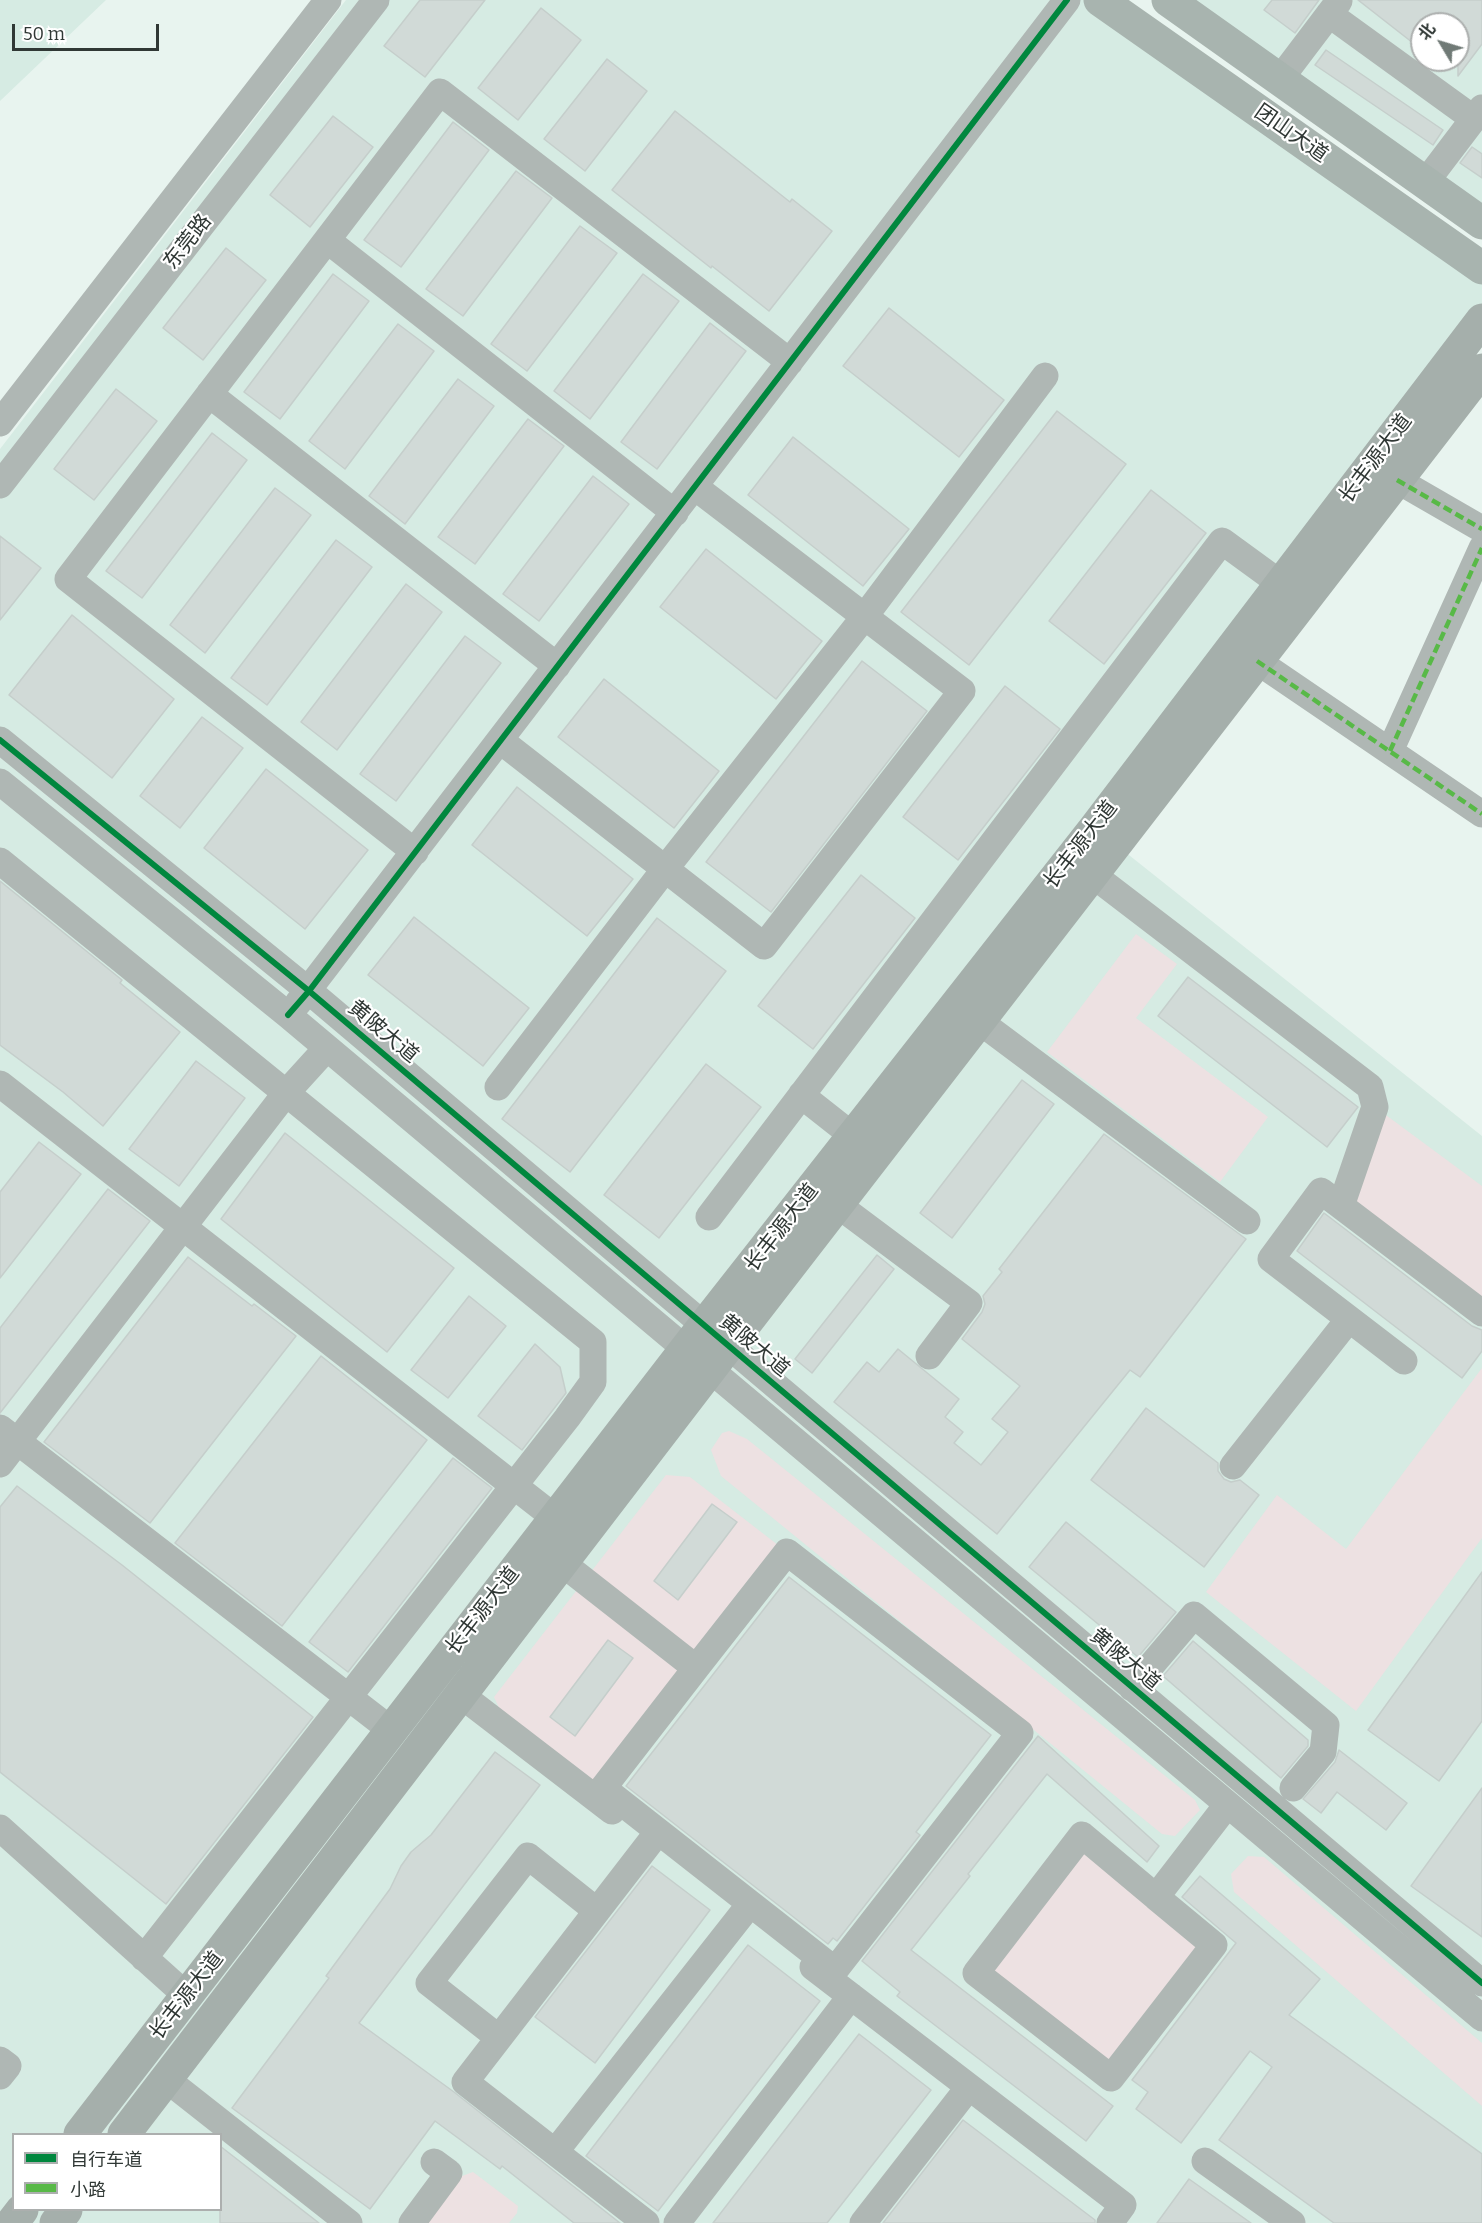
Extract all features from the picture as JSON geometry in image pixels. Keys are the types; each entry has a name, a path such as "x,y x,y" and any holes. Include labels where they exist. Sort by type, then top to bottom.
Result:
{"highway":[{"name":"团山大道","path":"1100,0 1482,268"},
{"name":"团山大道","path":"1168,0 1482,223"}],"main road":[{"name":"长丰源大道","path":"125,2133 562,1563 853,1136 1095,828 1482,320"},
{"name":"长丰源大道","path":"81,2133 554,1518 838,1205 1482,370"},
{"path":"12,2223 21,2211"},
{"path":"56,2223 65,2211"}],"street":[{"name":"东莞路","path":"0,423 328,0"},
{"name":"东莞路","path":"0,485 376,0"},
{"path":"288,1015 309,991 501,741 1067,0"},
{"path":"1280,79 1335,7 1478,113 1425,183"},
{"path":"415,852 68,579 440,92 790,362"},
{"path":"327,240 675,513"},
{"path":"498,1087 665,869 865,616 1045,376"},
{"path":"209,394 557,666"},
{"path":"1397,480 1482,529"},
{"path":"501,741 764,946 963,691 694,487"},
{"path":"709,1217 1222,541 1281,584"},
{"path":"1390,751 1482,548"},
{"path":"1257,661 1481,811"},
{"name":"黄陂大道","path":"0,740 309,991 707,1348 1227,1805 1482,2018"},
{"name":"黄陂大道","path":"0,783 288,1015 326,1049 707,1348 1132,1688 1482,1983"},
{"path":"0,861 593,1342 593,1382 567,1418 144,1958"},
{"path":"1093,874 1370,1087 1375,1107 1341,1206"},
{"path":"979,1021 1246,1221"},
{"path":"0,1464 9,1435 183,1227 286,1093 326,1049"},
{"path":"0,1084 554,1518"},
{"path":"801,1095 853,1136"},
{"path":"1404,1361 1271,1259 1321,1191 1482,1313"},
{"path":"838,1205 969,1303 929,1356"},
{"path":"1233,1467 1349,1319"},
{"path":"9,1435 391,1730"},
{"path":"788,1552 1020,1733 835,1970 603,1788 696,1668 788,1552"},
{"path":"562,1563 696,1668"},
{"path":"1132,1688 1194,1615 1326,1725 1323,1752 1293,1788"},
{"path":"461,1695 1123,2205 1110,2223"},
{"path":"1156,1898 1227,1805"},
{"path":"0,1828 187,1996"},
{"path":"1082,1835 1156,1898 1214,1945 1111,2078 976,1973 1082,1835"},
{"path":"646,2223 465,2082 651,1841"},
{"path":"499,2038 429,1983 528,1856 597,1911"},
{"path":"555,2152 743,1912"},
{"path":"677,2223 851,1996"},
{"path":"0,2060 8,2066 0,2076"},
{"path":"166,2079 349,2223"},
{"path":"863,2223 969,2087"},
{"path":"412,2223 449,2173 434,2162"},
{"path":"1205,2162 1292,2223"}],"shaded area":[{"path":"0,0 106,0 0,101"},
{"path":"346,0 1100,0 1482,268 1482,320 1095,828 1482,1136 1482,2223 0,2223 0,449"},
{"path":"1168,0 1482,0 1482,223"},
{"path":"1136,934 1177,964 1136,1018 1268,1117 1220,1182 1047,1052"},
{"path":"1375,1107 1482,1186 1482,1313 1341,1206"},
{"path":"1482,1368 1482,1538 1356,1711 1206,1592 1277,1495 1346,1549"},
{"path":"729,1431 747,1439 1195,1800 1200,1810 1175,1836 1162,1834 721,1476 711,1450 722,1433"},
{"path":"666,1475 690,1477 787,1552 603,1788 501,1712 494,1697"},
{"path":"1082,1835 1214,1945 1111,2078 976,1973"},
{"path":"1248,1856 1264,1857 1482,2043 1482,2106 1234,1892 1231,1874"},
{"path":"473,2172 518,2206 517,2213 509,2223 428,2223 462,2176"}],"building":[{"path":"420,0 485,0 425,77 384,46"},
{"path":"1272,0 1319,0 1295,33 1264,10"},
{"path":"1358,0 1482,0 1482,44 1470,60 1470,12 1410,12 1410,41"},
{"path":"541,8 581,40 518,120 478,88"},
{"path":"1326,50 1443,130 1433,145 1315,65"},
{"path":"607,59 647,91 585,171 544,139"},
{"path":"675,111 790,202 792,199 832,231 769,311 612,190"},
{"path":"333,116 373,147 310,227 270,195"},
{"path":"453,122 489,150 401,267 364,240"},
{"path":"1472,147 1482,154 1482,178 1460,163"},
{"path":"516,171 552,198 463,316 426,289"},
{"path":"580,226 617,253 527,371 491,344"},
{"path":"226,248 266,280 203,360 163,328"},
{"path":"333,274 369,301 280,419 244,392"},
{"path":"643,274 679,301 590,419 554,391"},
{"path":"889,308 1004,400 959,457 843,366"},
{"path":"710,323 746,351 657,469 621,442"},
{"path":"398,324 434,351 345,469 309,441"},
{"path":"458,379 494,406 405,524 369,496"},
{"path":"116,389 157,421 94,500 54,469"},
{"path":"1057,411 1126,464 969,665 901,612"},
{"path":"528,419 564,446 475,564 438,537"},
{"path":"212,433 247,460 142,598 106,571"},
{"path":"793,437 909,529 863,586 748,495"},
{"path":"593,476 629,504 539,621 503,594"},
{"path":"275,488 311,515 205,653 170,625"},
{"path":"1151,490 1206,533 1104,664 1049,621"},
{"path":"0,536 41,568 0,620"},
{"path":"336,540 372,567 267,705 231,678"},
{"path":"706,549 822,641 776,699 660,607"},
{"path":"406,584 442,612 337,750 301,722"},
{"path":"72,615 174,699 112,778 9,695"},
{"path":"465,636 501,663 396,801 360,774"},
{"path":"862,661 927,711 771,912 706,862"},
{"path":"604,679 719,771 674,828 558,737"},
{"path":"1005,686 1060,729 958,860 903,817"},
{"path":"202,717 243,748 180,828 140,796"},
{"path":"266,769 368,850 305,929 204,848"},
{"path":"517,787 633,879 587,936 472,845"},
{"path":"861,875 915,918 813,1049 758,1006"},
{"path":"0,881 122,980 120,983 180,1032 103,1126 63,1092 0,1045"},
{"path":"414,917 529,1008 483,1066 368,975"},
{"path":"657,918 726,971 570,1172 502,1119"},
{"path":"1188,977 1358,1107 1327,1147 1158,1016"},
{"path":"196,1061 245,1098 179,1186 129,1149"},
{"path":"706,1064 761,1107 659,1238 604,1195"},
{"path":"1022,1080 1054,1104 952,1238 920,1213"},
{"path":"285,1133 454,1268 387,1352 221,1219"},
{"path":"1104,1134 1246,1239 1140,1377 1130,1370 997,1534 834,1402 867,1362 879,1372 898,1349 959,1399 945,1417 963,1432 954,1443 981,1465 1008,1432 992,1419 1020,1386 962,1339 982,1312 985,1304 983,1296 1002,1272 999,1269"},
{"path":"39,1142 81,1174 0,1278 0,1192"},
{"path":"108,1189 150,1221 0,1413 0,1328"},
{"path":"1324,1213 1472,1326 1482,1330 1482,1351 1462,1378 1297,1251"},
{"path":"877,1255 894,1269 812,1373 795,1359"},
{"path":"188,1257 296,1336 150,1523 44,1442"},
{"path":"469,1296 506,1326 448,1398 411,1370"},
{"path":"535,1344 560,1367 566,1393 522,1450 478,1416"},
{"path":"321,1356 427,1440 282,1626 175,1543"},
{"path":"1146,1408 1218,1463 1218,1471 1224,1479 1231,1482 1240,1480 1259,1495 1204,1567 1091,1480"},
{"path":"453,1458 492,1488 348,1672 309,1642"},
{"path":"17,1486 122,1565 313,1717 166,1904 0,1772 0,1507"},
{"path":"712,1504 737,1522 678,1600 654,1581"},
{"path":"1066,1522 1176,1612 1138,1657 1029,1567"},
{"path":"1482,1572 1482,1721 1439,1781 1368,1730"},
{"path":"789,1577 991,1735 916,1832 920,1835 837,1941 833,1938 828,1944 626,1786"},
{"path":"608,1640 633,1658 575,1736 550,1717"},
{"path":"1193,1641 1308,1740 1308,1746 1281,1778 1163,1676"},
{"path":"1038,1736 1159,1846 1147,1862 1047,1774 911,1950 1113,2106 1086,2141 897,1996 900,1992 862,1961"},
{"path":"1339,1750 1407,1803 1386,1830 1337,1792 1321,1813 1303,1799 1335,1762"},
{"path":"495,1752 540,1785 359,2023 454,2092 620,2223 574,2223 502,2166 500,2169 435,2121 370,2209 232,2108 329,1978 326,1976 390,1889 411,1852 431,1835"},
{"path":"1482,1788 1482,1937 1411,1886"},
{"path":"652,1866 710,1910 595,2063 535,2017"},
{"path":"1200,1876 1320,1979 1289,2015 1482,2154 1482,2223 1334,2223 1219,2140 1272,2067 1250,2051 1181,2143 1136,2109 1148,2092 1132,2080 1236,1943 1182,1897"},
{"path":"748,1945 820,2001 658,2211 586,2156"},
{"path":"859,2034 931,2090 827,2223 713,2223"},
{"path":"963,2120 1095,2220 1095,2223 883,2223"},
{"path":"222,2148 319,2223 220,2223"},
{"path":"1189,2179 1251,2223 1157,2223"}],"marked path":[{"path":"1397,480 1482,529"},
{"path":"1390,751 1482,548"},
{"path":"1257,661 1482,814"}],"cycle path":[{"path":"288,1015 309,991 1067,0"},
{"path":"0,740 309,991 1482,1983"}]}
